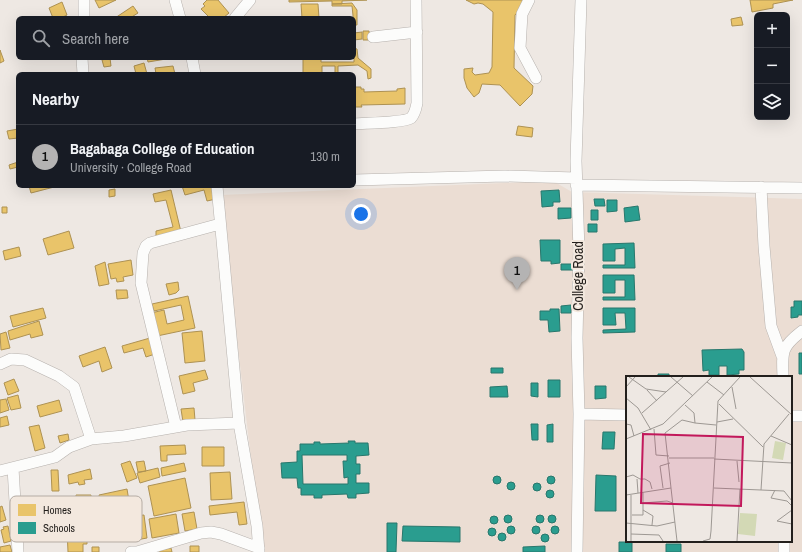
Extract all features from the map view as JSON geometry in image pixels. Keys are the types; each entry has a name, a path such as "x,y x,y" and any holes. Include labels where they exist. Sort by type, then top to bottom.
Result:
{"street":[{"path":"84,0 84,16"},
{"path":"175,0 179,16"},
{"path":"237,16 250,0"},
{"path":"356,124 401,120 410,118 414,113 417,103 416,0"},
{"path":"529,0 522,14 520,48 536,78"},
{"name":"College Road","path":"577,552 579,414 576,181 581,0"},
{"path":"373,37 417,32"},
{"path":"82,60 83,72"},
{"path":"192,60 194,72"},
{"path":"356,180 505,176 576,181 802,188"},
{"path":"761,187 764,246 771,326 782,356 783,376"},
{"path":"131,552 136,552 201,533 211,532 259,550 257,526 239,423 216,188"},
{"path":"176,427 141,283 143,253 146,246 150,243 220,224"},
{"path":"782,356 785,347 790,340 802,331"},
{"path":"0,364 11,359 25,360 60,376 74,387 91,439"},
{"path":"579,414 626,415"},
{"path":"0,471 55,457 69,448 91,439 124,436 176,427 239,423"},
{"path":"13,468 15,496"},
{"path":"17,542 18,552"}],"shaded area":[{"path":"553,181 572,192 802,199 802,552 262,552 220,195"}],"building: Homes":[{"path":"95,0 116,0 99,8"},
{"path":"207,0 218,0 229,13 225,16 208,16 201,9 205,6 203,4"},
{"path":"289,0 367,0 342,1 342,4 332,4 332,1 289,2"},
{"path":"466,0 528,0 515,15 514,68 533,86 532,94 520,106 500,85 482,84 479,93 474,97 467,88 464,78 464,69 473,68 472,72 475,75 489,73 492,67 493,12 483,4 474,4"},
{"path":"750,0 793,0 773,4 773,8 752,12"},
{"path":"62,2 67,15 52,16 49,8"},
{"path":"352,3 357,10 357,25 356,16 353,16 352,6 332,6 332,4"},
{"path":"301,4 318,4 319,16 302,16"},
{"path":"133,6 138,13 133,16 118,16"},
{"path":"741,17 743,25 732,26 731,19"},
{"path":"363,31 369,31 370,40 363,40"},
{"path":"362,32 362,39 356,40 356,33"},
{"path":"356,49 358,58 371,69 371,78 368,79 367,71 358,65 338,66 338,72 335,72 335,66 322,66 322,72 303,72 303,60 321,60 321,62 354,62 354,60 356,60"},
{"path":"0,50 4,61 0,63"},
{"path":"102,60 110,60 111,66 104,67"},
{"path":"148,60 160,60 148,62"},
{"path":"144,63 146,72 136,72 134,66"},
{"path":"173,66 174,72 156,72 155,68"},
{"path":"356,87 361,87 361,89 364,89 364,92 397,91 397,89 405,88 405,104 361,105 362,107 356,107"},
{"path":"518,126 533,128 532,137 516,135"},
{"path":"16,129 16,138 9,139 7,131"},
{"path":"16,163 16,168 10,169 9,165"},
{"path":"30,188 50,188 31,193"},
{"path":"183,188 213,188 216,199 207,201 204,190 185,195"},
{"path":"115,189 115,196 109,197 109,190"},
{"path":"171,190 181,232 156,238 156,231 173,227 166,200 155,202 153,194"},
{"path":"2,207 7,207 7,213 2,213"},
{"path":"69,231 74,248 48,255 43,239"},
{"path":"19,247 21,256 5,260 3,251"},
{"path":"131,260 133,275 123,277 124,281 117,282 116,278 111,279 108,264"},
{"path":"105,262 109,284 99,286 95,266"},
{"path":"178,282 179,290 176,293 169,295 166,284"},
{"path":"116,290 127,290 128,298 117,299"},
{"path":"188,296 195,328 157,336 151,313 164,310 167,324 184,320 181,305 154,311 152,304"},
{"path":"43,308 46,318 13,327 10,316"},
{"path":"39,321 43,335 31,338 30,334 10,340 8,331"},
{"path":"202,331 205,361 185,363 182,333"},
{"path":"6,332 10,348 1,350 0,334"},
{"path":"150,338 155,354 146,357 143,348 124,353 122,346"},
{"path":"105,347 112,368 102,372 99,361 83,367 79,356"},
{"path":"205,370 208,379 193,383 195,391 183,394 179,376"},
{"path":"14,379 19,391 8,395 4,383"},
{"path":"18,395 21,408 11,410 7,398"},
{"path":"6,399 9,410 0,413 0,400"},
{"path":"59,400 62,411 40,417 37,406"},
{"path":"194,408 195,420 183,422 181,409"},
{"path":"7,416 9,425 0,427 0,418"},
{"path":"39,425 45,448 35,451 29,427"},
{"path":"68,434 69,440 60,443 58,436"},
{"path":"185,445 186,454 167,455 167,461 161,461 160,446"},
{"path":"202,447 224,447 224,466 202,466"},
{"path":"130,461 137,478 127,482 121,464"},
{"path":"144,461 146,471 138,472 136,462"},
{"path":"184,463 186,471 162,476 161,468"},
{"path":"158,468 160,477 140,483 137,473"},
{"path":"90,469 92,479 84,480 85,484 79,485 78,482 69,484 68,475"},
{"path":"51,470 58,470 59,491 52,491"},
{"path":"230,472 232,499 211,500 210,473"},
{"path":"185,478 191,508 154,516 148,486"},
{"path":"127,489 128,496 99,496"},
{"path":"76,495 91,495 91,496"},
{"path":"244,502 247,524 239,525 237,512 210,515 209,506"},
{"path":"2,506 6,520 0,522 0,507"},
{"path":"194,512 197,529 185,531 182,514"},
{"path":"176,514 179,533 152,538 149,519"},
{"path":"142,515 144,515 147,538 142,539"},
{"path":"8,526 10,536 10,541 4,543 1,530 4,529 3,527"},
{"path":"68,542 87,542 87,544 83,544 83,552 68,552"},
{"path":"10,545 12,552 0,552 0,547"},
{"path":"190,546 199,546 199,552 190,552"},
{"path":"92,547 99,547 99,552 92,552"},
{"path":"171,548 172,552 160,552 159,550"}],"building: Schools":[{"path":"559,190 560,202 553,202 553,206 542,207 541,191"},
{"path":"594,199 604,199 605,206 595,206"},
{"path":"607,200 617,200 617,211 607,212"},
{"path":"638,206 640,220 625,222 624,208"},
{"path":"558,208 571,208 571,218 558,219"},
{"path":"591,210 598,210 598,220 591,220"},
{"path":"588,224 597,224 597,232 588,232"},
{"path":"540,240 560,240 560,263 551,264 551,261 541,261"},
{"path":"634,243 635,268 603,268 603,265 625,265 625,248 615,249 615,261 603,261 603,244"},
{"path":"561,264 574,264 574,270 561,270"},
{"path":"603,275 634,275 635,300 603,300 603,297 625,297 625,280 615,280 615,293 603,293"},
{"path":"794,301 802,301 802,315 791,318 791,307 794,307"},
{"path":"571,305 571,313 561,313 561,306"},
{"path":"603,308 635,308 635,332 603,333 603,330 626,329 625,313 615,313 616,325 603,325"},
{"path":"550,309 559,309 560,331 549,332 548,320 540,320 540,311 550,311"},
{"path":"742,349 744,352 744,370 739,370 739,374 727,375 727,366 719,366 719,375 709,375 709,370 703,371 702,350"},
{"path":"799,353 802,353 802,374 799,374"},
{"path":"491,368 503,368 503,373 491,373"},
{"path":"658,374 669,374 669,376 658,376"},
{"path":"548,380 560,380 560,397 548,397"},
{"path":"531,383 538,383 538,397 531,396"},
{"path":"507,386 508,397 490,397 490,387"},
{"path":"595,386 606,386 606,398 595,399"},
{"path":"531,424 538,424 538,440 532,440"},
{"path":"553,424 553,442 547,442 547,425"},
{"path":"603,432 615,432 614,449 602,449"},
{"path":"348,441 355,441 355,443 368,443 369,455 356,456 356,464 360,464 360,474 356,474 356,483 369,483 369,493 356,494 356,498 348,498 347,494 322,495 322,498 314,498 314,495 301,495 301,488 298,488 297,478 282,478 281,463 297,462 297,451 300,451 300,444 314,444 314,442 320,442 320,444 349,443","holes":["302,455 347,455 347,461 343,461 344,478 348,477 348,484 303,484"]},
{"path":"596,475 616,476 616,511 595,511"},
{"path":"497,476 500,477 500,483 497,484 494,483 493,480 494,477"},
{"path":"551,476 554,477 554,483 551,484 548,483 547,480 548,477"},
{"path":"511,482 514,483 514,489 511,490 508,489 507,486 508,483"},
{"path":"537,483 540,484 540,490 537,491 534,490 533,487 534,484"},
{"path":"550,490 553,491 553,497 550,498 547,497 546,494 547,491"},
{"path":"508,515 511,516 511,522 508,523 505,522 504,519 505,516"},
{"path":"540,515 543,516 543,522 540,523 537,522 536,519 537,516"},
{"path":"552,515 555,516 555,522 552,523 549,522 548,519 549,516"},
{"path":"494,516 497,517 497,523 494,524 491,523 490,520 491,517"},
{"path":"387,523 397,523 396,552 387,552"},
{"path":"403,526 460,527 460,542 402,541"},
{"path":"511,526 514,527 514,533 511,534 508,533 507,530 508,527"},
{"path":"536,526 539,527 539,533 536,534 533,533 532,530 533,527"},
{"path":"555,526 558,527 558,533 555,534 552,533 551,530 552,527"},
{"path":"492,528 495,529 495,535 492,536 489,535 488,532 489,529"},
{"path":"502,533 505,534 505,540 502,541 499,540 498,537 499,534"},
{"path":"545,534 548,535 548,541 545,542 542,541 541,538 542,535"},
{"path":"619,542 632,542 632,552 619,552"},
{"path":"666,544 681,544 681,552 666,552"},
{"path":"545,546 545,552 523,552 523,547"}],"place":[{"name":"Bagabaga College of Education","path":"517,290"}]}
